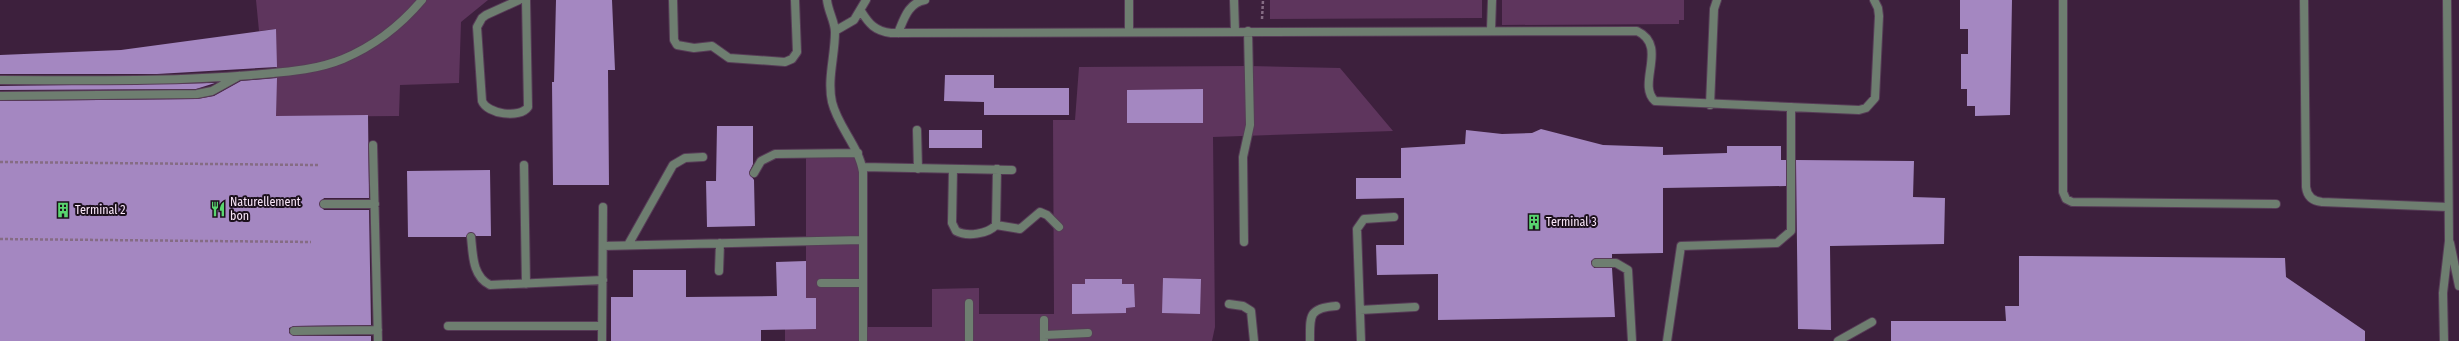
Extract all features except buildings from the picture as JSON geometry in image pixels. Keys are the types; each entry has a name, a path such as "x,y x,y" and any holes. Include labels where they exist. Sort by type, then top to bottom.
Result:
{"street":[{"path":"0,80 168,80 240,76 314,68 342,59 369,46 394,30 422,0"},
{"path":"519,0 486,15 477,27 482,101 487,110 493,112 519,113 528,107 526,0"},
{"path":"673,0 674,40 677,45 694,48 712,46 729,58 785,62 792,59 796,52 795,0"},
{"path":"827,0 835,31 831,70 832,103 858,153 862,168 862,341"},
{"path":"835,31 854,20 866,0"},
{"path":"898,33 907,11 913,5 925,0"},
{"path":"1129,0 1129,32"},
{"path":"1234,0 1235,31"},
{"path":"1492,0 1492,30"},
{"path":"1710,105 1714,9 1717,0"},
{"path":"861,10 875,29 883,32 898,33 1492,30 1637,31 1643,34 1651,46 1649,90 1652,98 1661,103 1859,110 1872,104 1876,91 1879,16 1878,8 1874,0"},
{"path":"2063,0 2063,192 2066,199 2072,202 2276,204"},
{"path":"2304,0 2306,186 2309,196 2312,200 2322,202 2448,207"},
{"path":"2444,341 2443,292 2449,241 2447,0"},
{"path":"1244,242 1244,157 1250,125 1248,31"},
{"path":"0,96 197,94 212,91 240,76"},
{"path":"1667,341 1681,246 1777,243 1791,231 1792,107"},
{"path":"917,130 918,169"},
{"path":"373,144 378,341"},
{"path":"754,173 761,161 775,154 858,153"},
{"path":"628,245 673,165 686,158 703,157"},
{"path":"524,165 526,284"},
{"path":"862,168 1012,170"},
{"path":"953,169 953,227 960,233 985,232 996,225 1020,229 1040,212 1047,214 1059,227"},
{"path":"996,225 997,169"},
{"path":"324,204 375,204"},
{"path":"602,341 603,208"},
{"path":"1361,341 1359,225 1369,218 1394,218"},
{"path":"471,236 475,269 483,281 498,286 602,280"},
{"path":"603,246 862,240"},
{"path":"2449,241 2459,286"},
{"path":"719,271 720,243"},
{"path":"1596,263 1616,263 1628,270 1632,341"},
{"path":"821,283 862,284"},
{"path":"969,303 969,341"},
{"path":"1229,304 1243,306 1251,312 1254,341"},
{"path":"1310,341 1310,320 1314,312 1322,307 1336,306"},
{"path":"1360,310 1415,307"},
{"path":"1044,320 1044,338 1088,334"},
{"path":"1838,341 1872,322"},
{"path":"448,326 602,326"},
{"path":"294,331 378,330"}],"path":[{"path":"1261,32 1263,0"},
{"path":"0,162 318,165"},
{"path":"0,239 311,242"}],"shaded area":[{"path":"256,0 488,0 461,22 459,83 400,85 399,116 276,117 276,29 259,31"},
{"path":"1270,0 1482,0 1482,18 1270,19"},
{"path":"1502,0 1684,0 1684,20 1679,20 1679,24 1502,25"},
{"path":"1249,66 1340,68 1393,131 1213,137 1215,327 1212,341 785,341 785,329 816,329 816,298 806,298 806,157 863,157 866,327 932,327 932,289 979,288 979,314 1054,314 1053,120 1075,120 1079,67"}],"place":[{"name":"Naturellement bon","path":"218,209"},
{"name":"Terminal 2","path":"63,210"},
{"name":"Terminal 3","path":"1534,222"}]}
